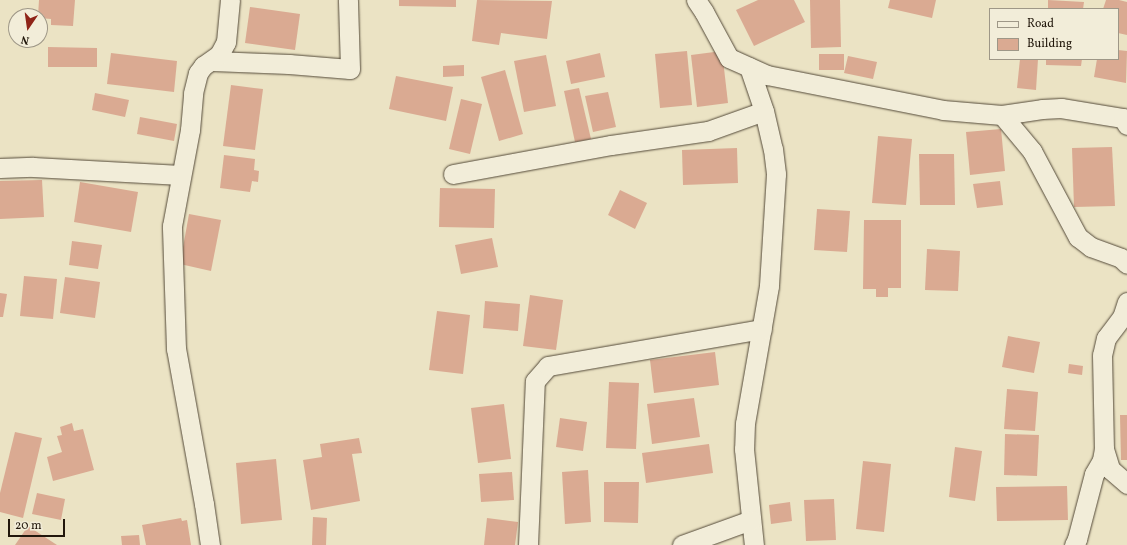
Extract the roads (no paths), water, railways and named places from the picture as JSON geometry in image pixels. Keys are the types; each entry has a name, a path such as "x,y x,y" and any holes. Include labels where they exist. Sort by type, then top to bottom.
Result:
{"street":[{"path":"210,545 176,349 172,226 198,73 203,66 213,61 219,55 226,42 230,0"},
{"path":"213,61 289,64 350,69 348,0"},
{"path":"705,4 729,58 767,75 943,110 1002,115 1042,109 1061,108 1126,121"},
{"path":"749,67 762,106 773,149 776,174 769,286 744,423 744,449 754,545"},
{"path":"762,106 767,75"},
{"path":"453,174 611,145 708,131 762,106"},
{"path":"1002,115 1032,151 1061,202 1078,237 1091,247 1121,258 1127,264"},
{"path":"0,168 33,167 181,175"},
{"path":"1074,545 1077,539 1094,474 1102,460 1104,449 1102,355 1106,338 1122,317 1127,302"},
{"path":"528,545 535,381 548,366 762,328"},
{"path":"1104,449 1110,469 1127,484"},
{"path":"682,545 751,520"}]}
